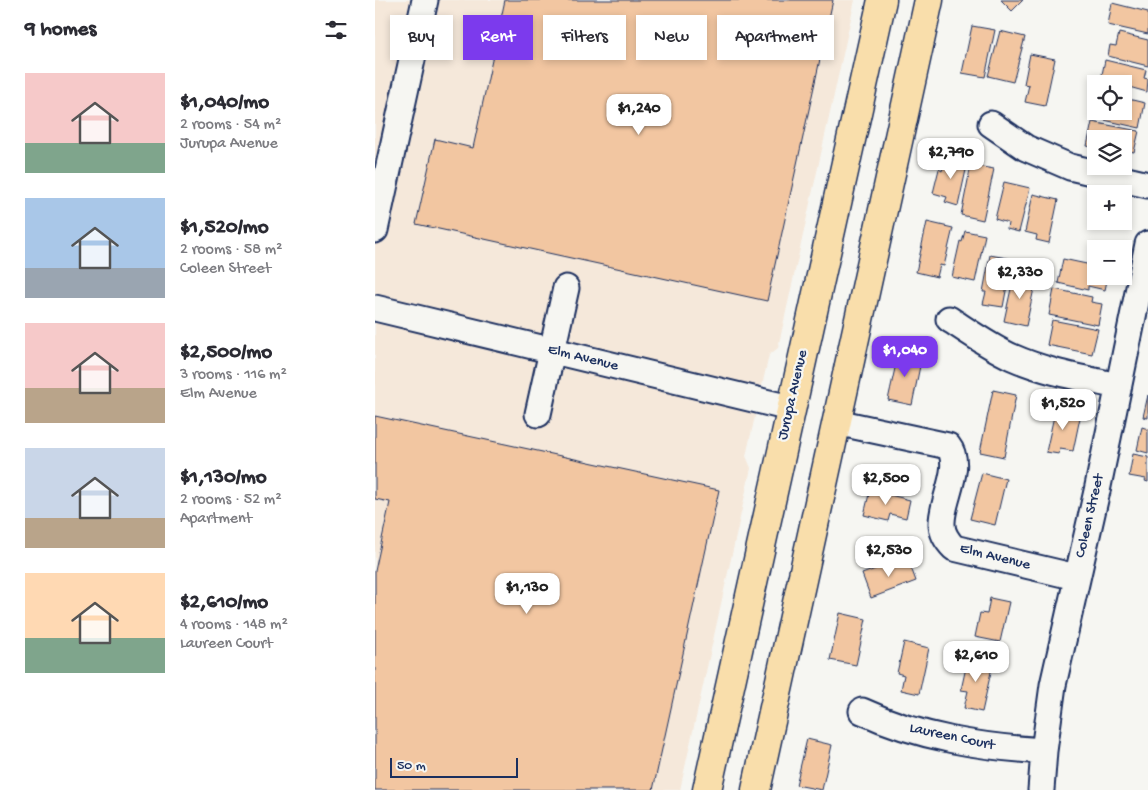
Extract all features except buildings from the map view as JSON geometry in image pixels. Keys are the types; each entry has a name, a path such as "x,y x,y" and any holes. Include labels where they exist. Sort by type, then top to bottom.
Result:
{"main road":[{"name":"Jurupa Avenue","path":"707,790 790,408 882,0"},
{"path":"756,790 929,0"}],"street":[{"path":"375,230 425,0"},
{"path":"991,124 1027,148 1070,167 1148,185"},
{"name":"Coleen Street","path":"1041,790 1053,685 1097,491 1148,244"},
{"path":"538,414 566,288"},
{"name":"Elm Avenue","path":"375,308 790,408"},
{"path":"949,318 1011,357 1060,373 1118,386"},
{"name":"Elm Avenue","path":"837,422 948,446 952,451 954,462 942,523 945,537 954,548 1076,577"},
{"name":"Laureen Court","path":"862,711 896,726 941,737 991,747 1044,751"}],"shaded area":[{"path":"375,0 855,0 778,348 769,355 746,456 751,468 680,790 375,790"}]}
